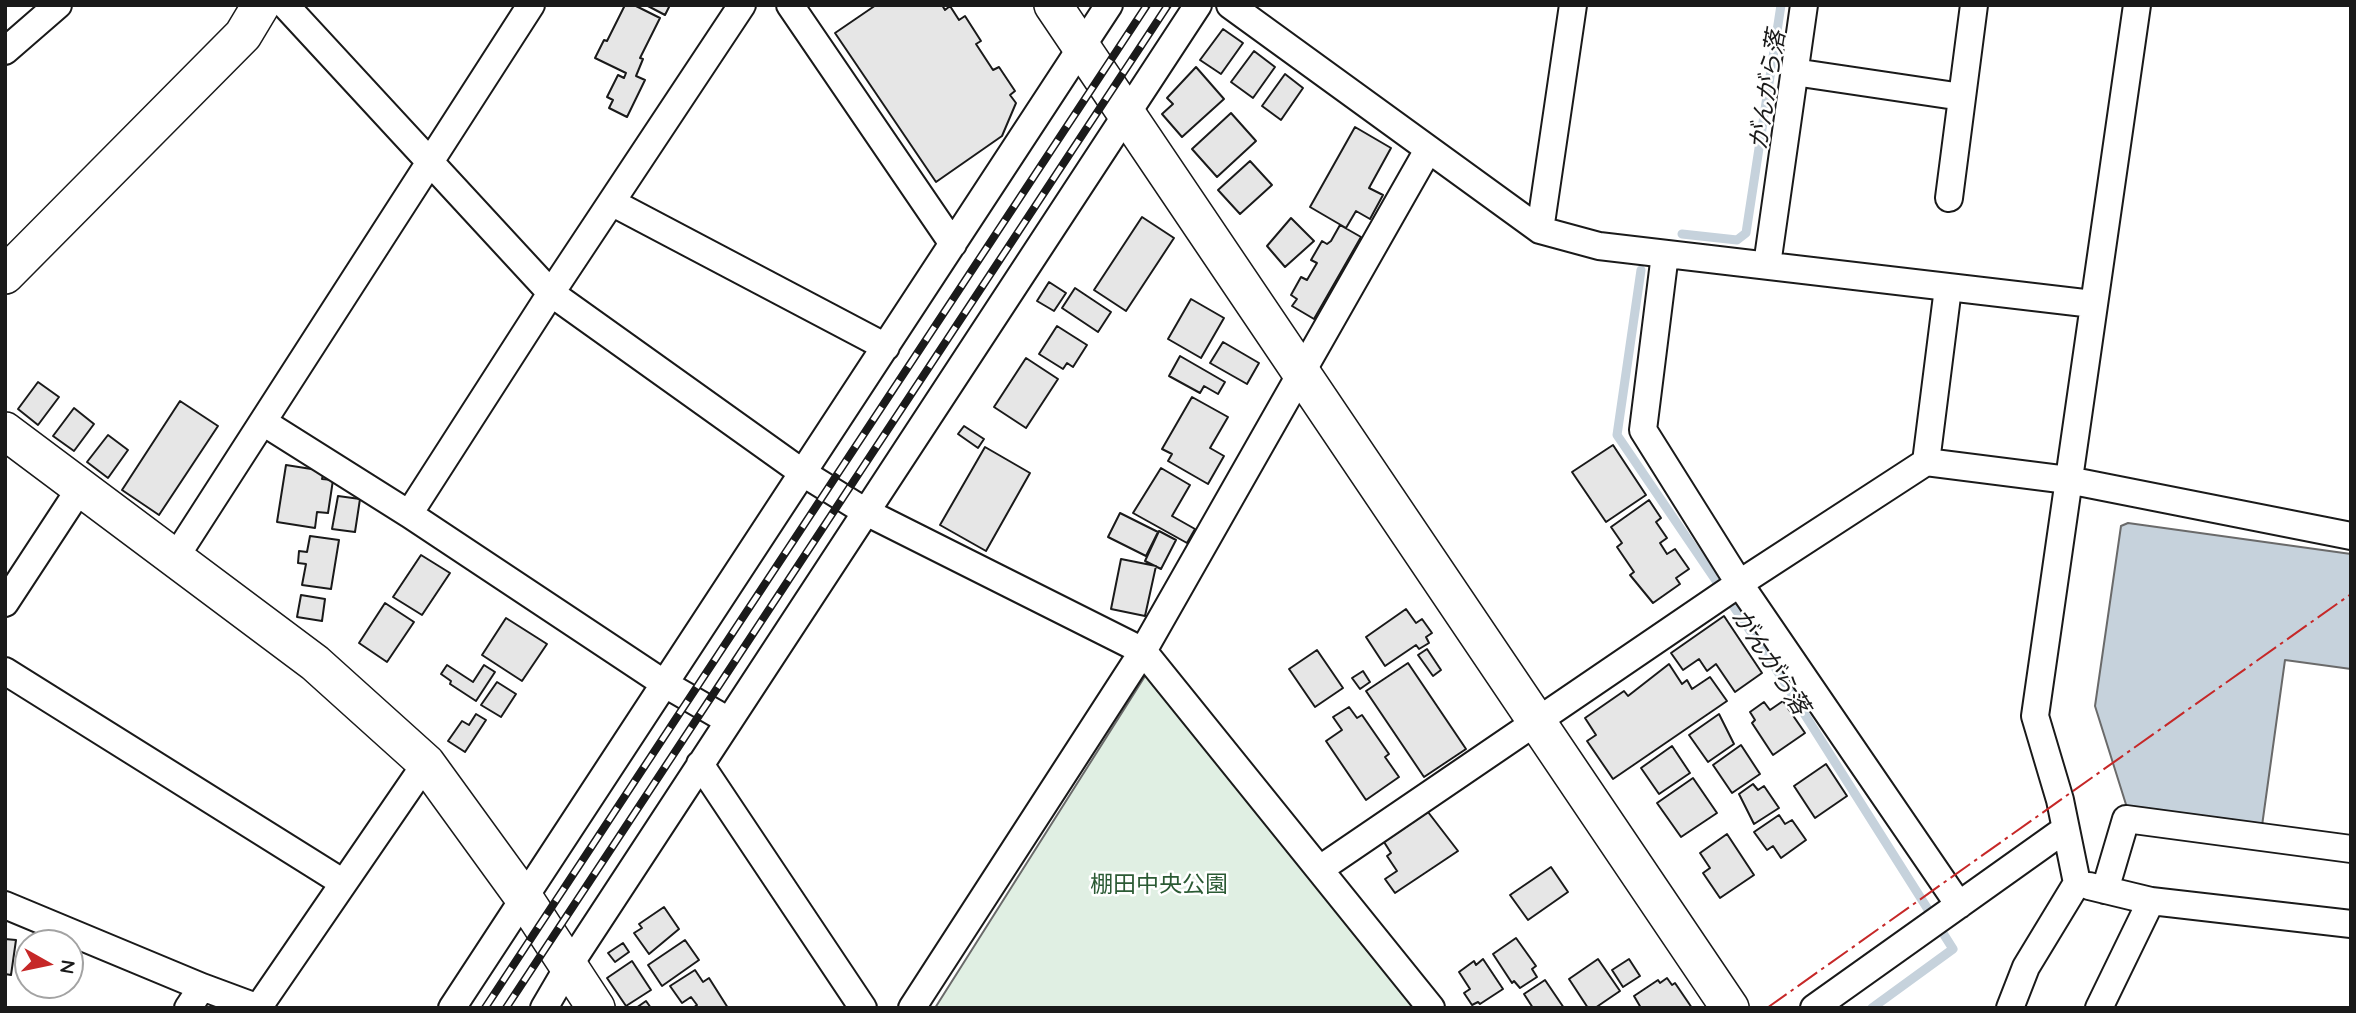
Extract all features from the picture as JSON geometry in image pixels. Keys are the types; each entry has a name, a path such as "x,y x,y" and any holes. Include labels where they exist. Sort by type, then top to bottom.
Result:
{"street":[{"path":"5,51 58,5"},
{"path":"5,275 243,35 261,5"},
{"path":"285,5 551,293 803,473 866,512 1143,651 1432,1008"},
{"path":"175,558 531,5"},
{"path":"409,514 551,293 742,5"},
{"path":"790,5 953,244"},
{"path":"1053,5 1730,1008"},
{"path":"452,1008 1109,5"},
{"path":"544,1008 700,764 1198,5"},
{"path":"1230,5 1540,230 1599,246 2093,304"},
{"path":"1540,230 1573,5"},
{"path":"1767,265 1804,5"},
{"path":"1949,198 1974,5"},
{"path":"2010,1008 2026,967 2077,883 2064,830 2060,800 2035,716 2137,5"},
{"path":"1794,72 1962,97"},
{"path":"912,1008 1143,651 1428,150"},
{"path":"613,203 886,346"},
{"path":"1665,254 1643,430 1738,584 1959,905"},
{"path":"1926,462 1948,288"},
{"path":"263,422 409,514 665,684 729,721"},
{"path":"5,431 315,663 426,763 524,898 596,1008"},
{"path":"1320,869 1738,584 1926,462 2068,480 2351,536"},
{"path":"5,603 81,486"},
{"path":"5,671 342,882"},
{"path":"5,905 195,997 257,1007 426,763"},
{"path":"700,764 863,1008"},
{"path":"2105,890 2126,819 2351,849"},
{"path":"1814,1008 2064,830"},
{"path":"2077,883 2151,901 2351,924"},
{"path":"2099,1008 2151,901"}],"green space":[{"name":"棚田中央公園","path":"1147,673 1415,1008 935,1008"}],"shaded area":[{"path":"2128,523 2351,554 2351,669 2285,660 2261,833 2129,814 2095,706 2121,526"}],"building":[{"path":"625,5 634,5 660,18 640,58 643,59 636,76 645,80 627,117 609,108 613,100 607,97 618,75 624,78 626,73 595,58"},
{"path":"646,5 670,5 665,15"},
{"path":"876,5 942,5 945,10 950,6 959,20 965,16 981,41 976,44 993,70 999,67 1015,91 1010,95 1016,103 1002,136 936,182 835,33"},
{"path":"1223,29 1243,43 1221,74 1200,60"},
{"path":"1254,51 1275,67 1253,98 1231,82"},
{"path":"1196,67 1224,99 1182,137 1162,114 1173,104 1167,98"},
{"path":"1285,74 1303,88 1281,120 1262,106"},
{"path":"1231,113 1256,141 1217,177 1192,149"},
{"path":"1355,127 1391,148 1369,188 1383,195 1370,219 1356,211 1346,228 1310,207"},
{"path":"1250,161 1272,185 1240,214 1218,190"},
{"path":"1142,217 1174,238 1126,311 1094,290"},
{"path":"1291,218 1314,241 1285,267 1267,246"},
{"path":"1340,225 1361,237 1314,319 1292,306 1297,299 1291,295 1301,277 1307,280 1317,263 1311,260 1322,241 1327,244 1331,241"},
{"path":"1049,282 1066,293 1054,311 1037,301"},
{"path":"1075,288 1111,312 1098,332 1062,308"},
{"path":"1191,299 1224,318 1201,358 1168,339"},
{"path":"1057,326 1087,345 1073,367 1067,363 1063,369 1039,354"},
{"path":"1223,342 1259,363 1247,384 1210,363"},
{"path":"1180,356 1225,382 1218,394 1204,386 1200,393 1169,376"},
{"path":"1026,358 1058,379 1026,428 994,407"},
{"path":"38,382 59,397 38,425 18,409"},
{"path":"1192,397 1228,417 1210,448 1224,456 1208,484 1168,461 1172,454 1162,449"},
{"path":"180,401 218,426 159,515 122,490"},
{"path":"74,408 94,424 74,451 53,436"},
{"path":"964,426 984,439 978,448 958,434"},
{"path":"108,435 128,450 108,478 87,462"},
{"path":"1613,445 1646,495 1606,522 1572,472"},
{"path":"985,447 1030,473 986,551 940,525"},
{"path":"286,465 324,471 322,479 333,480 328,513 317,512 315,528 277,522"},
{"path":"1161,468 1190,485 1172,516 1195,529 1187,543 1133,513"},
{"path":"338,496 360,499 355,532 332,529"},
{"path":"1649,500 1661,518 1656,522 1667,538 1660,543 1667,554 1675,549 1689,569 1676,578 1680,584 1653,603 1630,575 1634,572 1617,547 1622,543 1611,527"},
{"path":"1120,513 1158,532 1146,556 1108,537"},
{"path":"1159,531 1176,540 1161,569 1145,561"},
{"path":"310,536 339,540 331,589 302,585 306,564 298,563 299,551 307,552"},
{"path":"421,555 450,573 422,615 393,597"},
{"path":"1121,559 1156,566 1145,616 1111,609"},
{"path":"301,595 325,599 322,621 297,617"},
{"path":"385,603 414,622 387,662 359,643"},
{"path":"1406,609 1416,623 1422,619 1432,633 1426,637 1429,643 1419,649 1416,645 1385,666 1366,637"},
{"path":"1724,616 1762,673 1735,692 1716,664 1707,671 1699,659 1683,670 1671,653"},
{"path":"506,618 547,644 522,681 482,655"},
{"path":"1427,649 1441,670 1433,676 1418,655"},
{"path":"1317,650 1343,688 1315,707 1289,669"},
{"path":"1408,663 1466,749 1424,777 1366,691"},
{"path":"1669,664 1682,684 1687,680 1692,689 1710,677 1727,701 1613,779 1587,741 1596,735 1585,718 1624,691 1628,696"},
{"path":"447,665 473,682 484,665 495,672 476,701 450,684 451,681 441,674"},
{"path":"1363,671 1370,682 1360,689 1352,678"},
{"path":"497,682 516,694 501,717 481,705"},
{"path":"1783,701 1805,733 1773,755 1752,723 1755,720 1750,712 1764,702 1770,710"},
{"path":"1349,707 1357,718 1362,715 1389,754 1385,757 1399,777 1366,800 1326,741 1342,730 1333,717"},
{"path":"476,714 486,720 465,752 448,741 462,721 469,725"},
{"path":"1719,714 1734,744 1708,762 1689,735"},
{"path":"1741,745 1760,774 1732,793 1713,765"},
{"path":"1672,746 1690,773 1659,794 1641,768"},
{"path":"1826,764 1847,796 1815,818 1794,786"},
{"path":"1693,778 1717,813 1681,837 1657,803"},
{"path":"1753,784 1758,790 1764,786 1779,808 1754,824 1739,794"},
{"path":"1428,812 1458,851 1395,893 1385,879 1397,871 1387,856 1391,853 1384,842"},
{"path":"1779,815 1785,824 1792,820 1806,840 1781,858 1773,846 1767,850 1754,832"},
{"path":"1727,834 1754,875 1720,898 1703,873 1710,868 1700,853"},
{"path":"1551,867 1568,892 1528,920 1510,895"},
{"path":"664,907 679,929 649,954 634,933 642,928 639,924"},
{"path":"1516,938 1536,966 1532,969 1537,977 1520,988 1514,981 1512,983 1493,954"},
{"path":"5,939 14,940 11,975 5,974"},
{"path":"685,940 699,960 662,986 648,965"},
{"path":"623,943 629,952 615,962 608,953"},
{"path":"1483,959 1503,989 1480,1004 1478,1002 1472,1005 1464,993 1470,989 1459,972 1474,961 1476,965"},
{"path":"1598,959 1620,991 1595,1008 1588,1008 1569,979"},
{"path":"1629,959 1640,976 1623,987 1612,970"},
{"path":"632,961 651,990 626,1006 607,978"},
{"path":"695,970 703,982 709,978 728,1008 693,1008 697,1005 691,997 682,1003 670,986"},
{"path":"1667,978 1672,985 1675,983 1692,1008 1641,1008 1634,996 1658,980 1660,983"},
{"path":"1545,980 1564,1008 1533,1008 1524,994"},
{"path":"646,1001 651,1008 636,1008"}],"waterway":[{"name":"がんがら落","path":"1682,234 1737,240 1746,233 1781,5"},
{"name":"がんがら落","path":"1641,270 1617,435 1776,669 1953,949 1872,1008"}],"railway":[{"path":"485,1008 1147,5"},
{"path":"506,1008 1168,5"}],"power":[{"path":"1767,1008 2351,594"}]}
